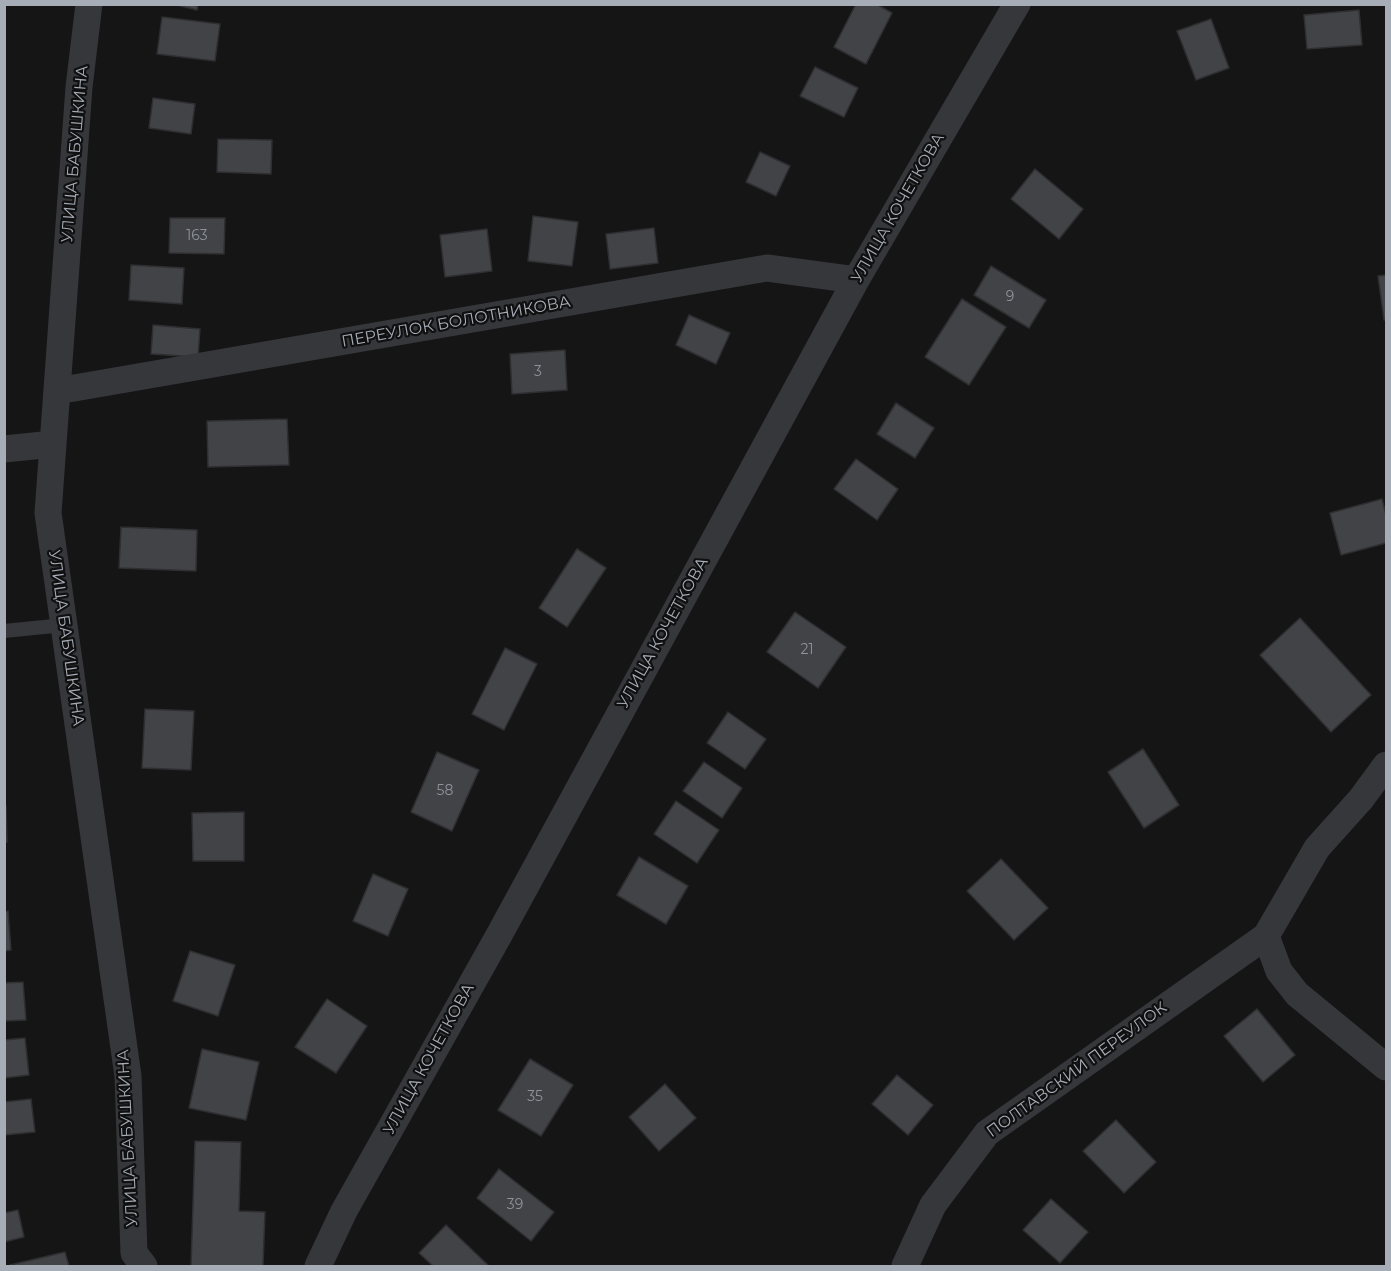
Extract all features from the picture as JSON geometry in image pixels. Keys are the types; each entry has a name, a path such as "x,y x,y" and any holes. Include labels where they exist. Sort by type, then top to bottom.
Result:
{"street":[{"name":"УЛИЦА БАБУШКИНА","path":"89,4 79,87 48,513 128,1076 134,1253 144,1266"},
{"name":"УЛИЦА КОЧЕТКОВА","path":"318,1266 344,1211 498,937 856,280 1017,4"},
{"name":"ПЕРЕУЛОК БОЛОТНИКОВА","path":"57,391 767,268 856,280"},
{"path":"4,449 53,444"},
{"path":"1386,765 1361,799 1317,848 1266,936 1279,971 1297,994 1386,1066"},
{"name":"ПОЛТАВСКИЙ ПЕРЕУЛОК","path":"905,1266 933,1205 987,1133 1266,936"}],"lane":[{"path":"4,631 64,625"}],"building":[{"path":"173,4 198,4 197,10"},
{"path":"856,4 876,4 892,13 866,64 834,47"},
{"path":"1359,10 1362,45 1307,49 1304,15"},
{"path":"162,17 220,24 215,61 157,54"},
{"path":"1211,19 1229,68 1196,80 1177,31"},
{"path":"815,67 858,88 844,117 800,96"},
{"path":"153,98 195,104 191,134 149,128"},
{"path":"218,139 272,140 271,174 217,172"},
{"path":"760,152 790,166 776,196 746,182"},
{"path":"1035,169 1083,209 1059,239 1011,199"},
{"path":"533,216 578,222 572,266 528,261"},
{"path":"170,218 225,218 224,254 169,253"},
{"path":"654,228 658,263 610,269 606,234"},
{"path":"487,229 492,271 445,277 440,235"},
{"path":"131,265 184,268 182,304 129,300"},
{"path":"991,266 1046,300 1029,328 974,295"},
{"path":"1386,275 1386,320 1384,320 1378,276"},
{"path":"962,299 1006,327 969,385 925,357"},
{"path":"689,315 730,333 716,364 676,345"},
{"path":"153,325 200,329 198,357 151,354"},
{"path":"565,350 567,390 512,394 510,354"},
{"path":"896,403 934,428 915,458 877,434"},
{"path":"287,419 289,465 208,467 207,421"},
{"path":"856,459 898,489 877,520 834,489"},
{"path":"1382,499 1386,515 1386,543 1341,555 1330,513"},
{"path":"121,527 197,530 196,571 119,568"},
{"path":"577,549 606,568 567,627 539,608"},
{"path":"795,612 846,647 818,688 767,652"},
{"path":"1300,618 1371,695 1331,732 1260,655"},
{"path":"505,648 537,664 504,730 472,714"},
{"path":"145,709 194,711 191,770 142,768"},
{"path":"728,712 766,739 745,769 707,743"},
{"path":"1143,749 1179,805 1144,828 1108,772"},
{"path":"437,752 479,770 452,831 411,812"},
{"path":"704,762 742,788 722,818 683,791"},
{"path":"676,801 719,830 697,863 654,834"},
{"path":"4,806 6,806 7,842 4,842"},
{"path":"244,812 244,861 193,861 192,813"},
{"path":"639,857 688,886 666,924 617,895"},
{"path":"1001,859 1048,908 1014,940 967,891"},
{"path":"373,874 408,889 388,936 353,921"},
{"path":"8,911 11,950 4,951 4,912"},
{"path":"190,951 235,965 218,1016 173,1001"},
{"path":"23,982 26,1020 4,1021 4,983"},
{"path":"327,999 367,1026 336,1073 295,1047"},
{"path":"1257,1009 1295,1055 1263,1082 1224,1036"},
{"path":"25,1038 29,1075 4,1078 4,1040"},
{"path":"202,1049 259,1062 246,1120 189,1108"},
{"path":"530,1059 573,1085 541,1136 498,1110"},
{"path":"897,1075 933,1105 908,1135 872,1104"},
{"path":"665,1084 696,1118 659,1151 629,1117"},
{"path":"31,1099 35,1132 4,1135 4,1102"},
{"path":"1116,1120 1156,1162 1124,1193 1083,1151"},
{"path":"195,1141 241,1142 239,1211 265,1212 263,1266 191,1266"},
{"path":"499,1169 554,1212 531,1241 477,1198"},
{"path":"1051,1199 1088,1232 1060,1263 1023,1230"},
{"path":"18,1210 24,1237 4,1242 4,1213"},
{"path":"446,1225 488,1265 433,1266 419,1253"},
{"path":"65,1252 69,1266 10,1266 10,1265"}]}
